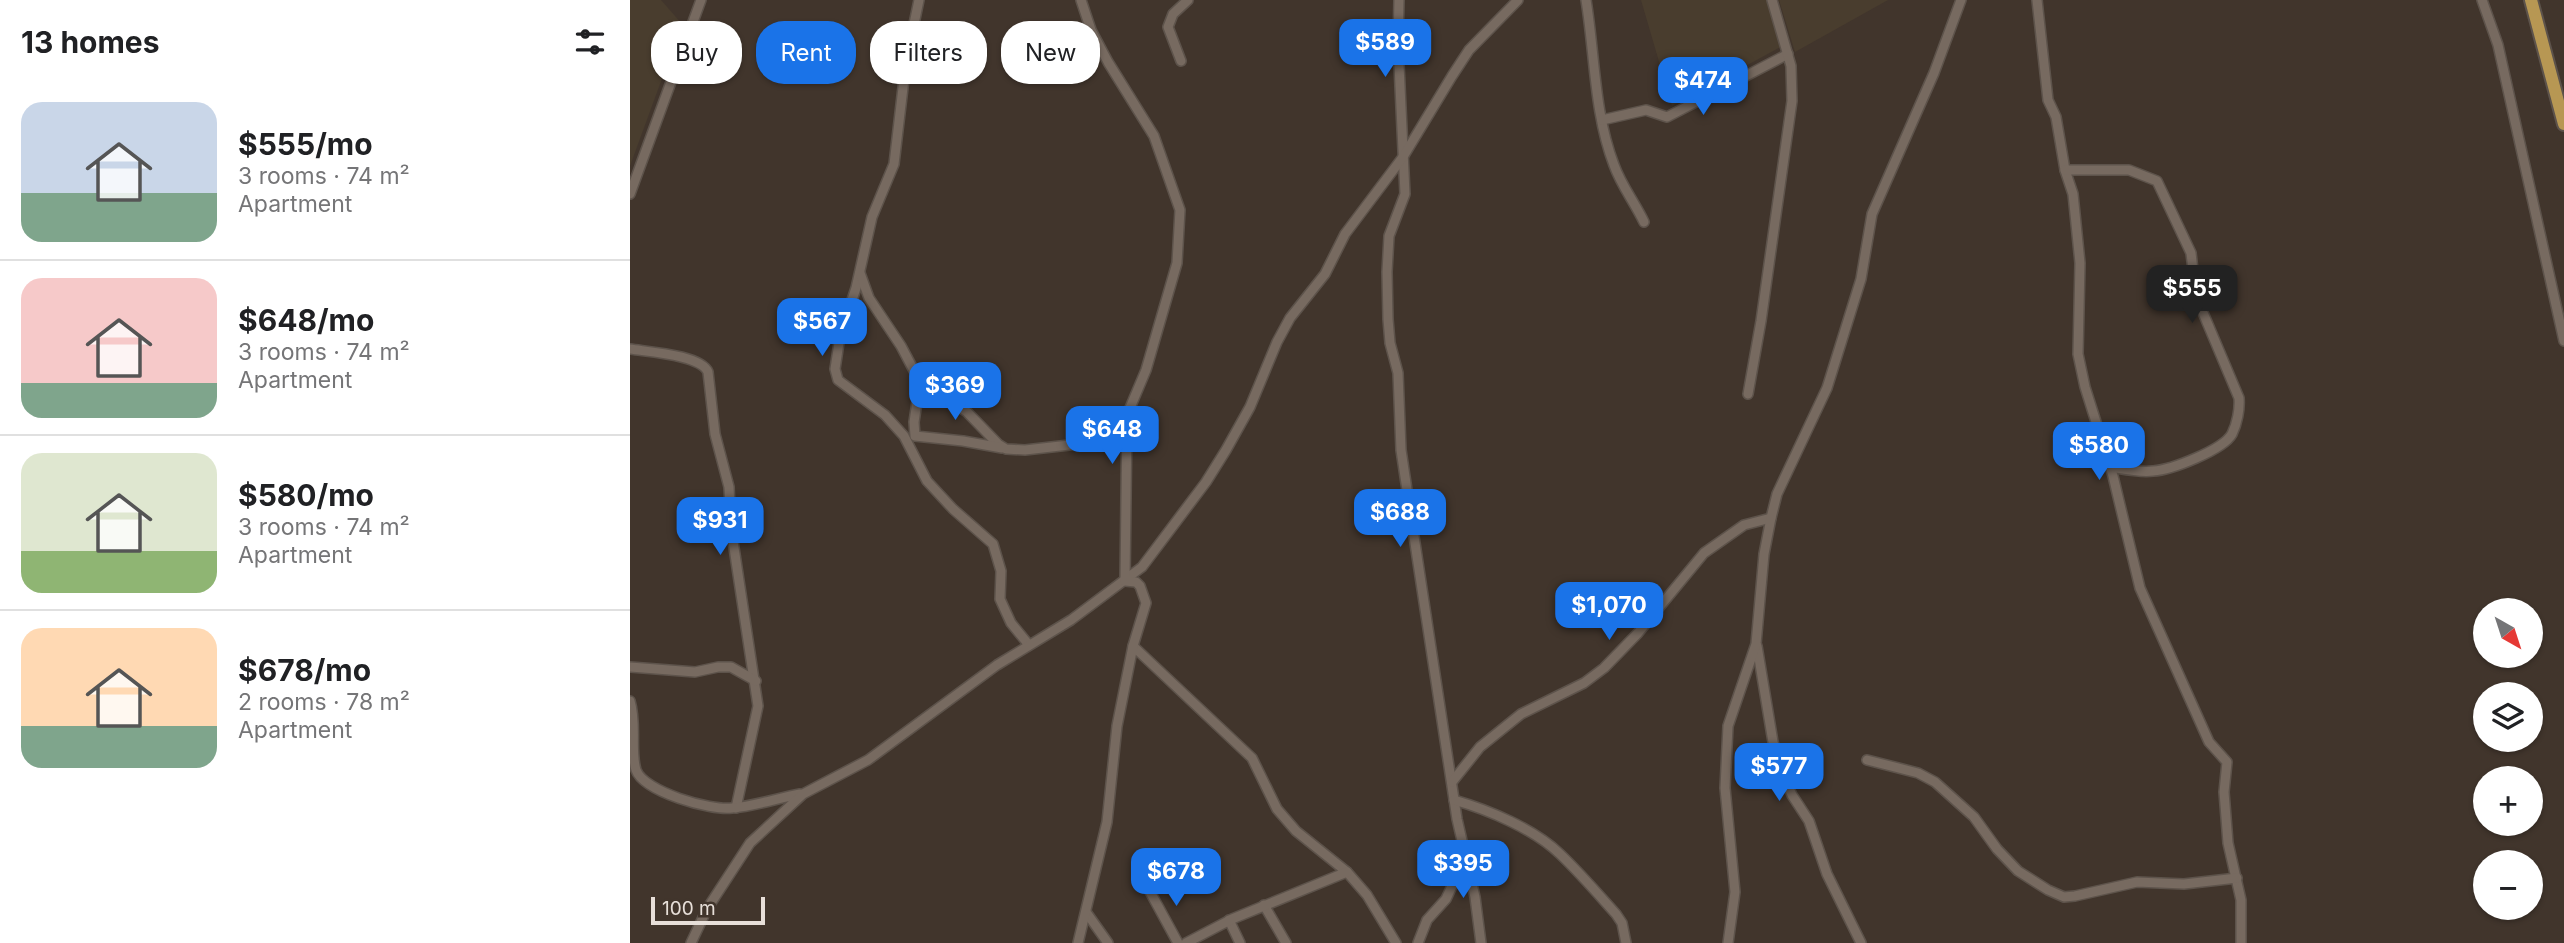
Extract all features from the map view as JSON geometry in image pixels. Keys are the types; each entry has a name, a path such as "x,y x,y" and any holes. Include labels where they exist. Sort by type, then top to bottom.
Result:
{"highway":[{"path":"2531,0 2564,124"}],"street":[{"path":"630,194 701,0"},
{"path":"919,0 906,62 894,164 872,217 835,369 838,380 885,415 904,436 927,481 953,509 993,544 1001,571 1000,599 1011,623 1029,645"},
{"path":"1081,0 1091,30 1108,62 1154,136 1180,211 1177,263 1146,370 1127,415 1125,581"},
{"path":"1181,61 1168,27 1173,14 1188,0"},
{"path":"1398,0 1405,194 1389,236 1387,272 1390,343 1398,373 1401,450 1454,800 1475,897 1481,943"},
{"path":"630,701 634,718 633,750 636,771 643,780 658,789 700,805 736,808 803,793 868,760 997,665 1071,620 1125,581 1142,567 1206,482 1250,407 1290,318 1325,274 1345,234 1404,157 1469,51 1518,0"},
{"path":"1586,0 1602,120 1614,167 1644,222"},
{"path":"1748,394 1792,101 1793,81 1788,54 1772,0"},
{"path":"1728,943 1735,892 1724,788 1728,726 1756,644 1764,554 1771,518 1777,494 1806,438 1831,376 1861,279 1872,214 1934,73 1961,0"},
{"path":"2037,0 2048,100 2056,117 2065,170 2073,194 2080,263 2078,354 2085,387 2110,467 2140,588 2209,742 2227,762 2224,792 2228,843 2241,900 2241,943"},
{"path":"2482,0 2498,45 2564,341"},
{"path":"1602,120 1646,110 1667,117 1788,54"},
{"path":"630,173 642,164"},
{"path":"2065,170 2129,170 2157,181 2191,253 2196,296 2234,382 2241,411 2232,435 2222,444 2176,466 2152,472 2110,467"},
{"path":"860,272 869,298 901,346 920,382 959,406 1006,449"},
{"path":"630,349 694,360 707,368 715,434 729,487 731,528 758,706 736,808"},
{"path":"913,450 920,382"},
{"path":"915,436 1006,449 1078,444 1103,439 1127,443"},
{"path":"1452,782 1480,747 1521,713 1584,683 1604,668 1638,633 1704,553 1745,525 1771,518"},
{"path":"1078,943 1107,822 1117,726 1132,646 1146,597 1136,582 1125,581"},
{"path":"1756,644 1773,742 1783,774 1792,795 1809,821 1827,874 1861,943"},
{"path":"1132,646 1252,758 1277,809 1296,831 1348,872 1367,895 1396,943"},
{"path":"630,667 695,672 731,667 756,681"},
{"path":"1867,760 1918,772 1935,782 1974,817 2018,871 2064,897 2075,897 2137,882 2184,884 2237,878"},
{"path":"691,943 707,909 750,844 803,793"},
{"path":"1454,800 1485,809 1559,852 1616,914 1622,923 1626,943"},
{"path":"1418,943 1427,920 1446,899 1463,868 1464,848"},
{"path":"1186,943 1229,920 1348,872"},
{"path":"1148,888 1178,943"},
{"path":"1264,905 1286,943"},
{"path":"1086,912 1108,943"},
{"path":"1229,920 1240,943"}],"shaded area":[{"path":"630,0 661,0 679,21 651,21 651,84 660,84 630,166"},
{"path":"1641,0 1771,0 1784,45 1672,106"},
{"path":"1779,0 1888,0 1795,52"}]}
